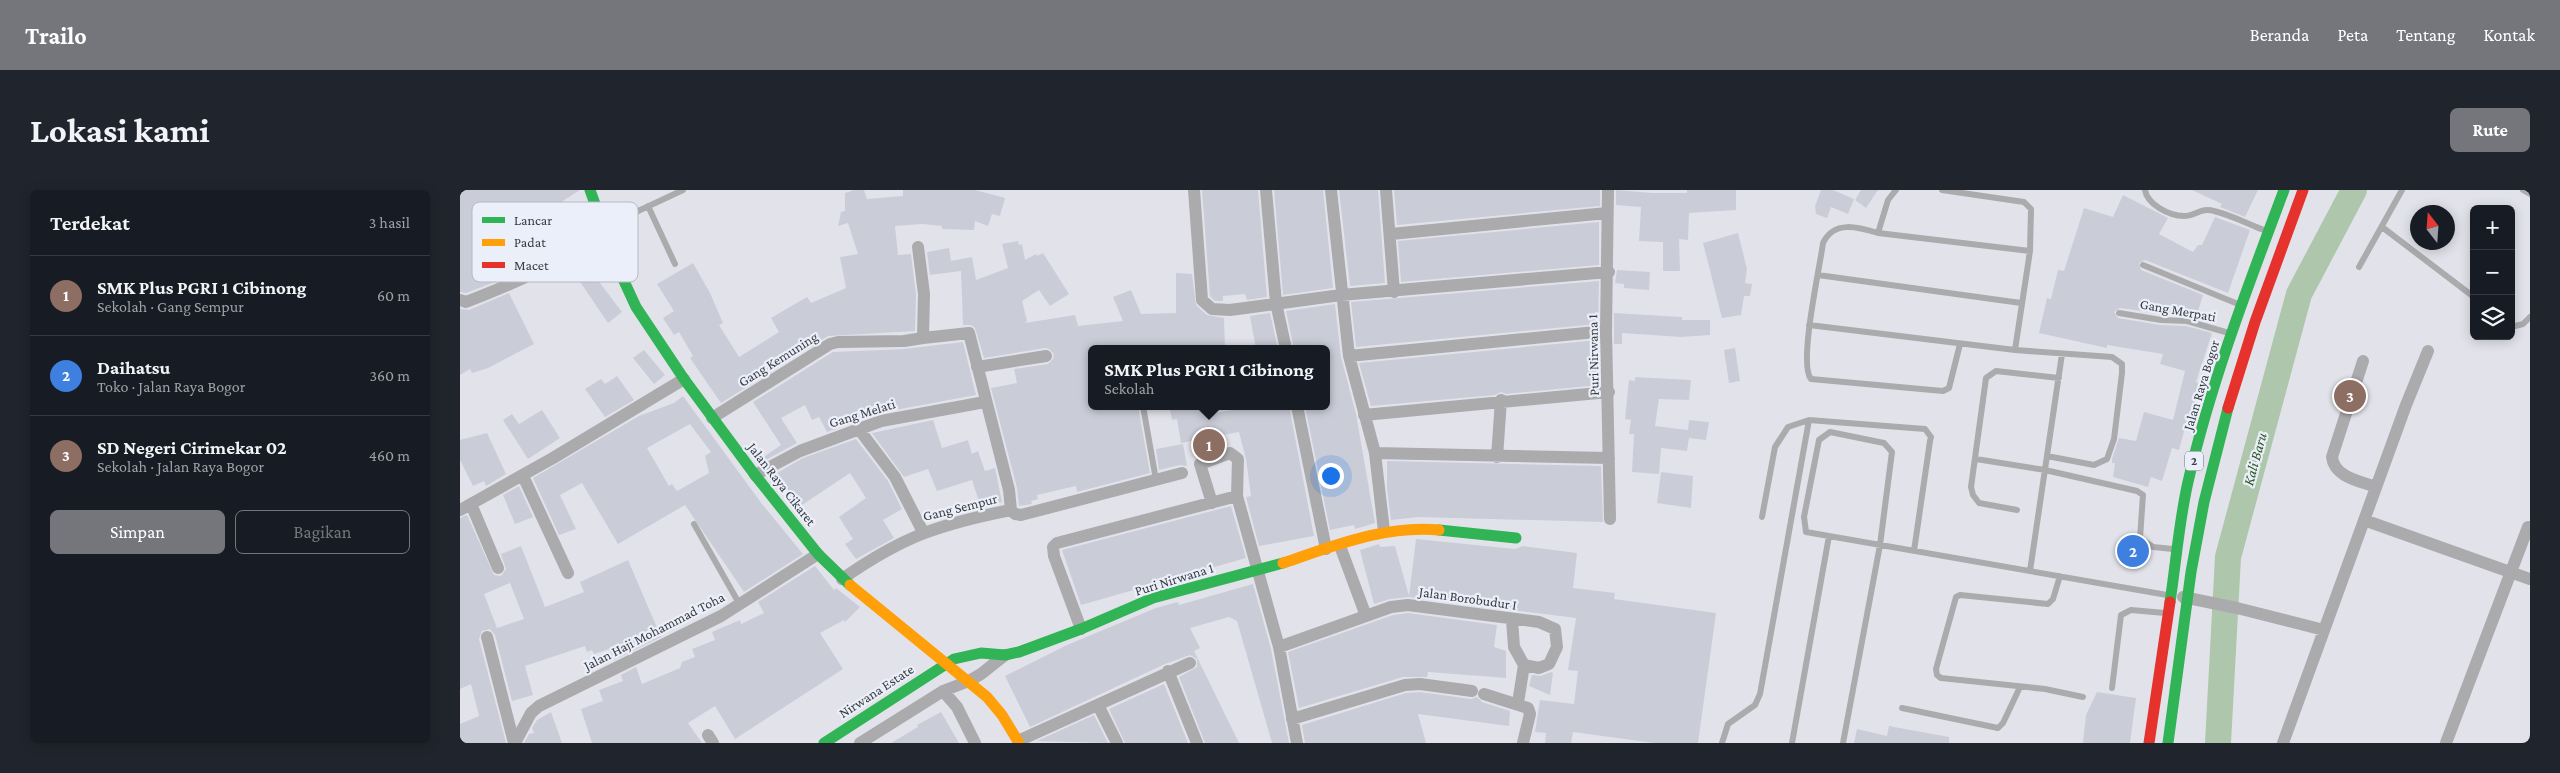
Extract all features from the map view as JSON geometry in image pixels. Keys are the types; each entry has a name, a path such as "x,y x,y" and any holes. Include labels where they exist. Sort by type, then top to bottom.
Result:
{"main road":[{"name":"Jalan Raya Cikaret","path":"590,190 594,202"},
{"name":"Jalan Raya Bogor","path":"2149,743 2188,483 2241,305 2284,190"},
{"name":"2","path":"2168,743 2194,551 2207,487 2223,423 2284,236 2302,190"},
{"name":"Jalan Raya Cikaret","path":"624,282 636,307 684,379 755,475 818,554 842,579 987,697 1002,715 1018,742"},
{"name":"Puri Nirwana 1","path":"945,663 954,659 981,654 1005,655 1019,652 1081,629 1153,598 1259,570 1384,531 1417,528 1516,538"},
{"name":"Nirwana Estate","path":"824,743 945,663"}],"street":[{"path":"1194,190 1204,304 1212,309 1230,310 1341,295 1394,292 1608,272"},
{"path":"1266,190 1276,303 1285,345"},
{"path":"1331,190 1349,356 1375,453 1384,531"},
{"path":"1386,190 1394,292"},
{"name":"Puri Nirwana 1","path":"1608,190 1606,331 1609,392 1610,519"},
{"path":"1390,234 1607,213"},
{"path":"918,247 924,294 923,338"},
{"path":"460,300 466,302 516,282"},
{"path":"1349,356 1606,331"},
{"name":"Gang Kemuning","path":"712,418 830,344 845,341 904,342 968,333 977,368"},
{"path":"2283,743 2376,487 2428,351"},
{"path":"1010,510 1009,490 977,368 1046,356"},
{"path":"2363,361 2332,457 2333,463 2340,473 2376,487"},
{"path":"498,568 466,507 523,476 684,379"},
{"path":"1364,415 1502,400 1609,392"},
{"path":"1496,457 1502,400"},
{"name":"Gang Melati","path":"755,475 800,451 858,428 903,416 985,402"},
{"path":"1298,410 1326,550"},
{"path":"858,428 895,477 923,532"},
{"path":"1212,503 1200,464 1230,452 1238,460 1237,496 1279,647 1297,743"},
{"path":"1375,453 1609,458"},
{"name":"Gang Sempur","path":"842,579 888,548 923,532 966,519 1010,510 1021,515 1182,473"},
{"path":"523,476 568,573"},
{"path":"1081,629 1054,556 1053,547 1057,544 1237,496"},
{"path":"2364,520 2530,579"},
{"path":"2446,743 2528,527"},
{"path":"1340,546 1366,616"},
{"name":"Jalan Haji Mohammad Toha","path":"515,743 531,713 539,706 740,605 818,554"},
{"path":"2170,595 2236,608 2324,630"},
{"name":"Jalan Borobudur I","path":"1279,647 1391,607 1408,605 1546,624 1555,629 1557,635 1555,653 1549,664 1539,668 1524,665"},
{"path":"1512,620 1514,647 1524,665 1518,704"},
{"path":"488,636 515,743"},
{"name":"Puri Nirwana 1","path":"968,682 1005,655"},
{"path":"1018,742 1168,671 1190,663"},
{"path":"1168,671 1197,743"},
{"path":"861,743 943,691 968,682"},
{"path":"1292,718 1405,685 1420,684 1478,692 1528,708 1530,714 1523,743"},
{"path":"943,691 957,707 975,743"},
{"path":"1098,704 1117,743"}],"lane":[{"path":"638,211 683,190"},
{"path":"1878,232 1888,200 1896,190"},
{"path":"1942,190 2024,202 2029,205 2033,218 2030,251 2020,303 2015,350"},
{"path":"2145,190 2151,203 2176,214 2185,216 2201,210 2212,210 2268,231"},
{"path":"2359,267 2402,190"},
{"path":"2523,190 2530,194"},
{"path":"648,206 675,264"},
{"path":"1960,344 1949,388 1943,391 1811,378 1806,371 1809,325 1827,236 1843,227 1854,226 1878,232 2030,251"},
{"path":"2382,227 2471,295"},
{"path":"2143,265 2241,305"},
{"path":"1818,275 2020,303"},
{"name":"Gang Merpati","path":"2119,312 2161,320 2187,322 2232,334"},
{"path":"2515,326 2523,324 2530,317"},
{"path":"1809,325 2015,350 2112,357 2122,364 2114,439 2107,460 2099,465 2047,456"},
{"path":"2030,571 2062,354"},
{"path":"2017,510 1979,503 1972,496 1971,487 1985,381 1989,374 1996,371 2058,378"},
{"path":"1145,410 1156,480"},
{"path":"1762,517 1778,441 1788,427 1810,420 1922,429 1928,432 1930,441 1914,551"},
{"path":"1722,743 1728,724 1755,705 1760,694 1810,420"},
{"path":"1842,743 1880,545 1892,452 1884,443 1830,432 1819,440 1804,517 1806,532 1829,536 1880,545 1914,551 2170,595"},
{"path":"1976,459 2045,470 2141,493 2144,502 2140,538 2153,547 2194,551"},
{"path":"694,524 740,605"},
{"path":"1792,743 1829,536"},
{"path":"2060,576 2053,599 2048,604 1960,595 1956,598 1936,669 1937,675 2083,697"},
{"path":"2112,688 2121,615 2131,610 2186,616"},
{"path":"1902,708 1998,728 2003,724 2020,687"}],"building":[{"path":"460,190 580,190 561,202 472,202 472,282 495,282 466,293 460,292"},
{"path":"854,190 864,190 867,199 903,196 903,190 975,190 1005,198 1000,216 992,214 988,226 975,221 974,230 942,229 942,226 923,224 895,226 898,255 911,254 916,294 915,331 828,336 721,403 690,358 693,356 679,332 674,335 663,318 674,311 657,284 693,263 710,293 723,323 719,325 739,357 779,332 771,318 807,297 811,303 846,288 840,257 858,254 848,223 838,226 841,212 845,211 845,193"},
{"path":"1202,190 1258,190 1267,297 1247,300 1245,294 1223,296 1223,301 1215,301 1210,296"},
{"path":"1274,190 1323,190 1333,288 1283,295"},
{"path":"1339,190 1378,190 1385,283 1350,286"},
{"path":"1394,190 1600,190 1600,206 1397,225"},
{"path":"1616,190 1687,193 1687,190 1736,190 1736,210 1689,213 1688,240 1679,239 1680,271 1663,271 1663,242 1639,241 1641,207 1616,205"},
{"path":"1821,190 1833,190 1854,199 1848,214 1831,207 1827,218 1816,214 1815,206"},
{"path":"1861,190 1878,190 1866,208 1855,200"},
{"path":"2192,190 2258,190 2245,217 2220,207 2222,204"},
{"path":"2123,195 2168,218 2159,234 2193,252 2198,245 2202,245 2215,217 2250,230 2228,293 2145,260 2139,263 2141,270 2203,295 2196,318 2120,308 2114,312 2118,318 2160,325 2186,326 2212,333 2196,382 2199,383 2190,422 2187,421 2179,450 2172,448 2162,481 2151,477 2148,487 2113,477 2115,463 2112,463 2112,459 2119,438 2136,441 2144,412 2173,420 2185,371 2160,364 2163,354 2107,345 2107,348 2039,333 2047,298 2051,299 2058,270 2064,271 2084,208 2113,217"},
{"path":"1599,222 1599,265 1401,282 1398,241"},
{"path":"1738,233 1747,269 1745,283 1752,284 1750,296 1744,296 1741,315 1722,318 1703,243"},
{"path":"1018,241 1019,245 1022,244 1025,260 1036,254 1037,256 1043,253 1069,294 1050,306 1039,290 1022,301 1027,321 1025,323 1075,315 1078,326 1123,321 1113,297 1131,290 1141,314 1176,313 1176,273 1192,274 1196,305 1207,315 1224,318 1225,345 1088,345 1088,410 1139,410 1150,473 1077,492 1076,486 1037,495 1038,499 1031,501 1032,504 1019,506 1017,488 991,388 1017,383 1014,369 1048,364 1053,359 1054,354 1045,348 984,358 975,328 971,325 963,325 961,271 930,275 927,252 949,248 951,261 972,257 976,280 1008,268 1002,244"},
{"path":"1617,270 1650,272 1649,290 1624,288 1624,284 1615,283"},
{"path":"1599,281 1598,324 1356,347 1351,302"},
{"path":"580,282 599,282 622,312 608,323"},
{"path":"509,293 534,344 488,368 472,373 470,369 460,375 460,309 469,310"},
{"path":"1335,304 1341,357 1356,414 1375,523 1355,529 1354,525 1330,530 1306,410 1330,410 1330,345 1293,345 1286,311"},
{"path":"1270,313 1277,345 1255,345 1250,316"},
{"path":"1614,313 1682,317 1682,320 1710,320 1710,335 1681,337 1622,333 1622,344 1614,344"},
{"path":"1598,340 1599,385 1506,394 1501,392 1495,395 1371,406 1359,363"},
{"path":"963,342 976,395 879,413 827,432 819,417 812,420 805,405 781,418 797,443 760,463 758,461 781,445 753,402 833,352 904,349"},
{"path":"1735,348 1740,381 1729,383 1724,350"},
{"path":"644,350 665,375 654,384 633,358"},
{"path":"617,376 634,400 605,417 585,389 601,379 605,384"},
{"path":"1635,377 1691,380 1689,400 1659,399 1655,426 1688,430 1689,420 1709,422 1706,440 1689,438 1687,451 1661,448 1659,474 1632,472 1634,434 1629,434 1631,420 1625,419 1629,380 1635,381"},
{"path":"683,396 762,504 803,554 744,592 685,505 618,544 582,483 560,495 576,529 559,535 533,478 639,416 674,403","holes":["690,424 711,452 705,456 709,473 677,491 672,484 669,486 647,448"]},
{"path":"542,410 560,438 528,459 503,420 512,414 519,424"},
{"path":"1170,410 1205,410 1206,415 1231,410 1290,410 1314,536 1259,546 1246,497 1251,496 1246,459 1239,432 1181,443 1177,419 1172,420"},
{"path":"933,420 942,448 968,440 972,454 978,451 985,471 995,468 1002,502 981,508 972,480 937,491 928,469 904,477 872,433"},
{"path":"487,433 506,474 486,486 484,481 473,486 460,460 460,440"},
{"path":"856,439 888,481 902,509 883,520 894,538 856,559 845,544 853,539 839,517 866,498 850,473 799,507 777,473 803,458"},
{"path":"1183,444 1187,466 1180,465 1159,470 1156,449"},
{"path":"1387,461 1601,466 1603,522 1418,517 1391,520 1387,488"},
{"path":"1661,472 1693,476 1691,508 1657,503"},
{"path":"519,486 533,517 515,524 503,495"},
{"path":"1231,506 1246,558 1081,605 1062,550"},
{"path":"467,515 494,575 501,576 506,569 501,554 521,546 545,607 584,592 580,582 628,560 661,637 614,660 609,649 594,654 592,650 587,652 585,646 525,666 533,695 512,701 495,635 490,629 482,631 479,639 506,743 460,743 460,724 479,716 471,684 460,689 460,518","holes":["510,583 524,619 497,628 484,594"]},
{"path":"1416,539 1515,549 1523,546 1577,553 1573,588 1615,593 1614,599 1716,613 1698,743 1654,743 1573,732 1571,743 1545,743 1546,733 1535,732 1540,700 1574,704 1578,671 1568,670 1576,618 1409,597 1390,599 1374,604 1360,550 1379,544 1380,547 1395,546 1409,596"},
{"path":"815,566 834,590 836,588 860,607 845,622 844,620 820,633 843,669 735,739 715,706 688,723 702,743 592,743 581,709 603,701 599,690 623,681 621,675 636,667 642,684 680,668 682,662 695,657 692,649 715,640 712,632 740,620 741,624 764,613 758,602"},
{"path":"1253,584 1271,649 1289,743 1272,743 1237,621 1229,617 1190,628 1200,648 1194,651 1239,743 1205,743 1179,677 1197,667 1197,659 1190,655 1165,664 1030,727 1005,676 1067,645 1156,608 1178,602 1179,605"},
{"path":"1408,613 1497,625 1494,647 1506,651 1506,678 1428,672 1427,677 1403,677 1299,708 1288,652 1393,615"},
{"path":"1553,673 1550,695 1529,686 1532,675 1541,676"},
{"path":"1164,684 1188,743 1125,743 1109,709"},
{"path":"1420,692 1471,699 1477,697 1482,702 1510,711 1509,726 1418,714 1426,743 1305,743 1302,725 1406,693"},
{"path":"2097,692 2136,698 2130,743 2083,743 2086,715"},
{"path":"551,712 562,743 524,743 529,734 534,733 532,728 537,720"},
{"path":"941,712 959,743 891,743 918,727 917,725"},
{"path":"1094,715 1108,743 1037,741"},
{"path":"1889,726 1949,737 1949,743 1854,743 1857,729 1887,736"}],"waterway":[{"name":"Kali Baru","path":"2218,743 2228,557 2299,294 2354,190"}],"traffic: fast":[{"path":"590,190 594,202"},
{"path":"2170,602 2182,512 2197,445 2231,334 2284,190"},
{"path":"624,282 636,307 684,379 755,475 818,554 850,585"},
{"path":"2168,743 2191,572 2204,502 2228,408"},
{"path":"1439,530 1516,538"},
{"path":"824,743 954,659 981,653 1005,655 1019,652 1081,629 1153,598 1283,563"}],"traffic: slow":[{"path":"1283,563 1360,538 1399,531 1439,530"},
{"path":"850,585 987,697 1002,715 1019,743"}],"traffic: jam":[{"path":"2228,408 2255,322 2303,190"},
{"path":"2149,743 2170,602"}],"place":[{"name":"SD Negeri Cirimekar 02","path":"2350,396"},
{"name":"SMK Plus PGRI 1 Cibinong","path":"1209,445"},
{"name":"Daihatsu","path":"2133,551"}]}
